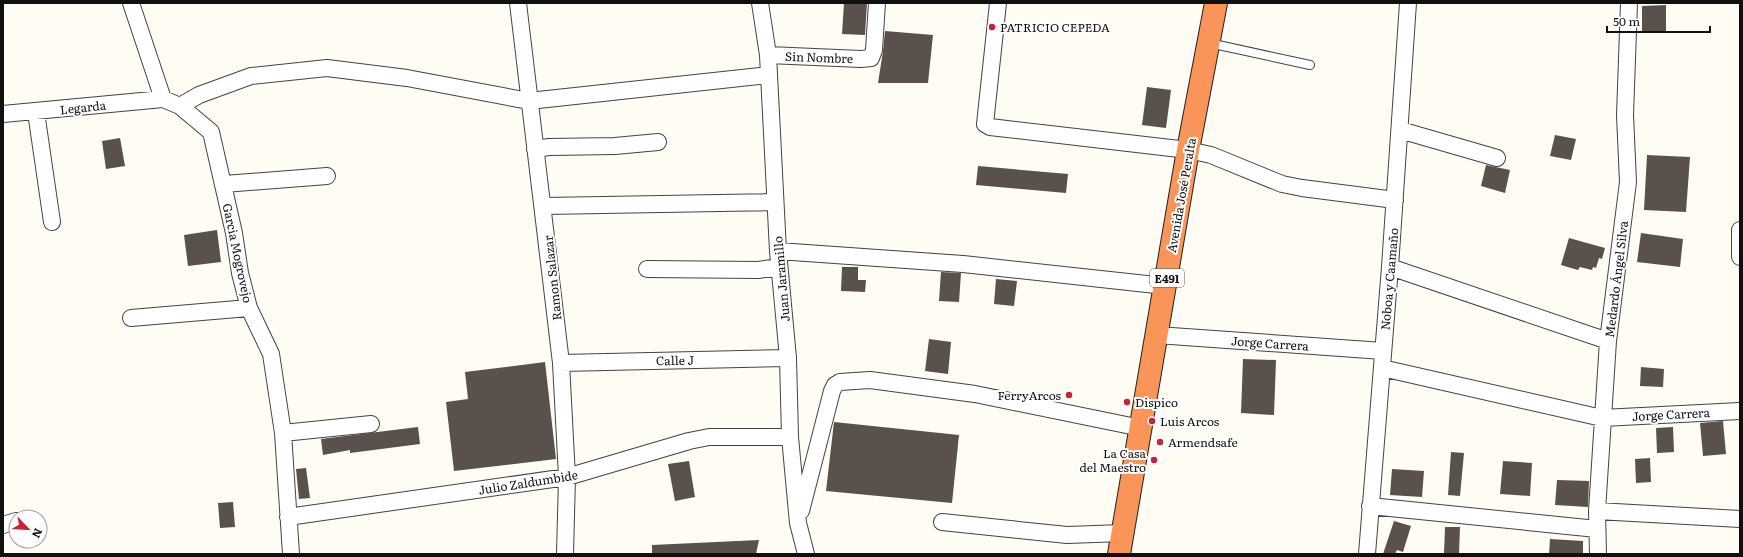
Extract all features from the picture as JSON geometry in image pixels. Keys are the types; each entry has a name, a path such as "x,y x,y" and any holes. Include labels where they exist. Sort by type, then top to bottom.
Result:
{"highway":[{"name":"Avenida José Peralta","path":"1121,544 1188,150 1216,3"}],"street":[{"path":"131,3 163,99"},
{"name":"Ramon Salazar","path":"518,3 535,149 544,206 561,363 567,478 565,554"},
{"name":"Juan Jaramillo","path":"760,3 768,55 779,267 788,358 790,437 798,522 806,554"},
{"name":"Sin Nombre","path":"768,55 871,58 874,50 878,3"},
{"path":"998,3 985,124 990,126 1188,150 1211,155 1282,184 1395,200"},
{"name":"Noboa y Caamaño","path":"1367,554 1395,200 1408,3"},
{"name":"Medardo Ángel Silva","path":"1598,554 1597,511 1608,341 1628,182 1625,115 1629,3"},
{"path":"180,106 199,95 251,76 327,68 408,78 530,101 768,75"},
{"name":"Garcia Mogrovejo","path":"163,99 180,106 211,132 224,184 240,273 249,308 271,354 283,432 291,554"},
{"name":"Legarda","path":"3,114 163,99"},
{"path":"36,112 52,222"},
{"path":"1400,130 1497,158"},
{"path":"535,149 548,147 615,146 658,142"},
{"path":"224,184 327,176"},
{"path":"544,206 775,202"},
{"path":"1740,230 1740,257"},
{"path":"778,251 963,264 1165,286"},
{"path":"647,270 758,270 779,267"},
{"path":"1390,267 1608,341"},
{"path":"131,318 249,308"},
{"name":"Jorge Carrera","path":"1157,335 1383,352"},
{"name":"Calle J","path":"561,363 788,358"},
{"name":"Jorge Carrera","path":"1382,368 1602,418 1740,411"},
{"path":"798,522 832,391 835,385 840,382 870,380 975,394 1141,428"},
{"path":"283,432 371,424"},
{"name":"Julio Zaldumbide","path":"288,517 567,478 689,441 709,437 790,437"},
{"path":"1370,506 1597,529"},
{"path":"1597,511 1740,519"},
{"path":"942,522 1067,535 1121,544"}],"lane":[{"path":"1209,43 1310,64"}],"building":[{"path":"844,3 867,3 865,35 842,34"},
{"path":"1666,5 1666,33 1642,33 1642,6"},
{"path":"885,31 933,35 928,83 878,83"},
{"path":"1147,87 1171,90 1166,128 1142,125"},
{"path":"1555,135 1576,139 1571,160 1550,156"},
{"path":"120,138 125,166 106,169 102,141"},
{"path":"1647,155 1690,157 1686,212 1644,210"},
{"path":"1486,165 1510,170 1505,193 1481,186"},
{"path":"978,166 1068,174 1066,193 976,185"},
{"path":"217,230 221,262 188,266 184,235"},
{"path":"1641,233 1683,239 1680,267 1637,262"},
{"path":"1569,238 1605,248 1602,259 1599,258 1596,268 1593,267 1592,270 1580,267 1578,270 1561,265"},
{"path":"842,267 858,267 858,280 866,280 865,292 841,291"},
{"path":"941,272 961,273 959,302 939,301"},
{"path":"996,279 1017,281 1014,306 994,304"},
{"path":"929,339 951,342 948,374 925,371"},
{"path":"1243,359 1276,360 1274,415 1241,413"},
{"path":"545,362 556,459 454,471 446,402 468,399 465,372"},
{"path":"1641,367 1664,369 1663,387 1640,386"},
{"path":"1723,421 1726,454 1703,456 1700,423"},
{"path":"834,422 959,435 952,503 826,491"},
{"path":"418,427 420,444 350,453 350,450 323,455 321,439"},
{"path":"1673,427 1674,452 1657,453 1656,428"},
{"path":"1451,452 1464,453 1460,496 1448,495"},
{"path":"1650,458 1651,482 1636,483 1635,459"},
{"path":"689,461 695,497 675,501 668,464"},
{"path":"1503,461 1532,463 1530,496 1500,494"},
{"path":"306,468 310,498 299,499 296,469"},
{"path":"1392,469 1424,471 1422,497 1390,495"},
{"path":"1557,480 1589,481 1588,507 1555,505"},
{"path":"233,502 235,527 220,528 218,503"},
{"path":"1394,521 1411,526 1403,552 1397,550 1395,554 1383,554"},
{"path":"1445,527 1460,527 1459,554 1444,554"},
{"path":"1550,539 1583,541 1583,554 1549,554"},
{"path":"759,540 756,554 652,554 652,545"}],"place":[{"name":"PATRICIO CEPEDA","path":"992,27"},
{"name":"FerryArcos","path":"1069,395"},
{"name":"Dispico","path":"1127,402"},
{"name":"Luis Arcos","path":"1152,421"},
{"name":"Armendsafe","path":"1160,442"},
{"name":"La Casa del Maestro","path":"1154,460"}]}
